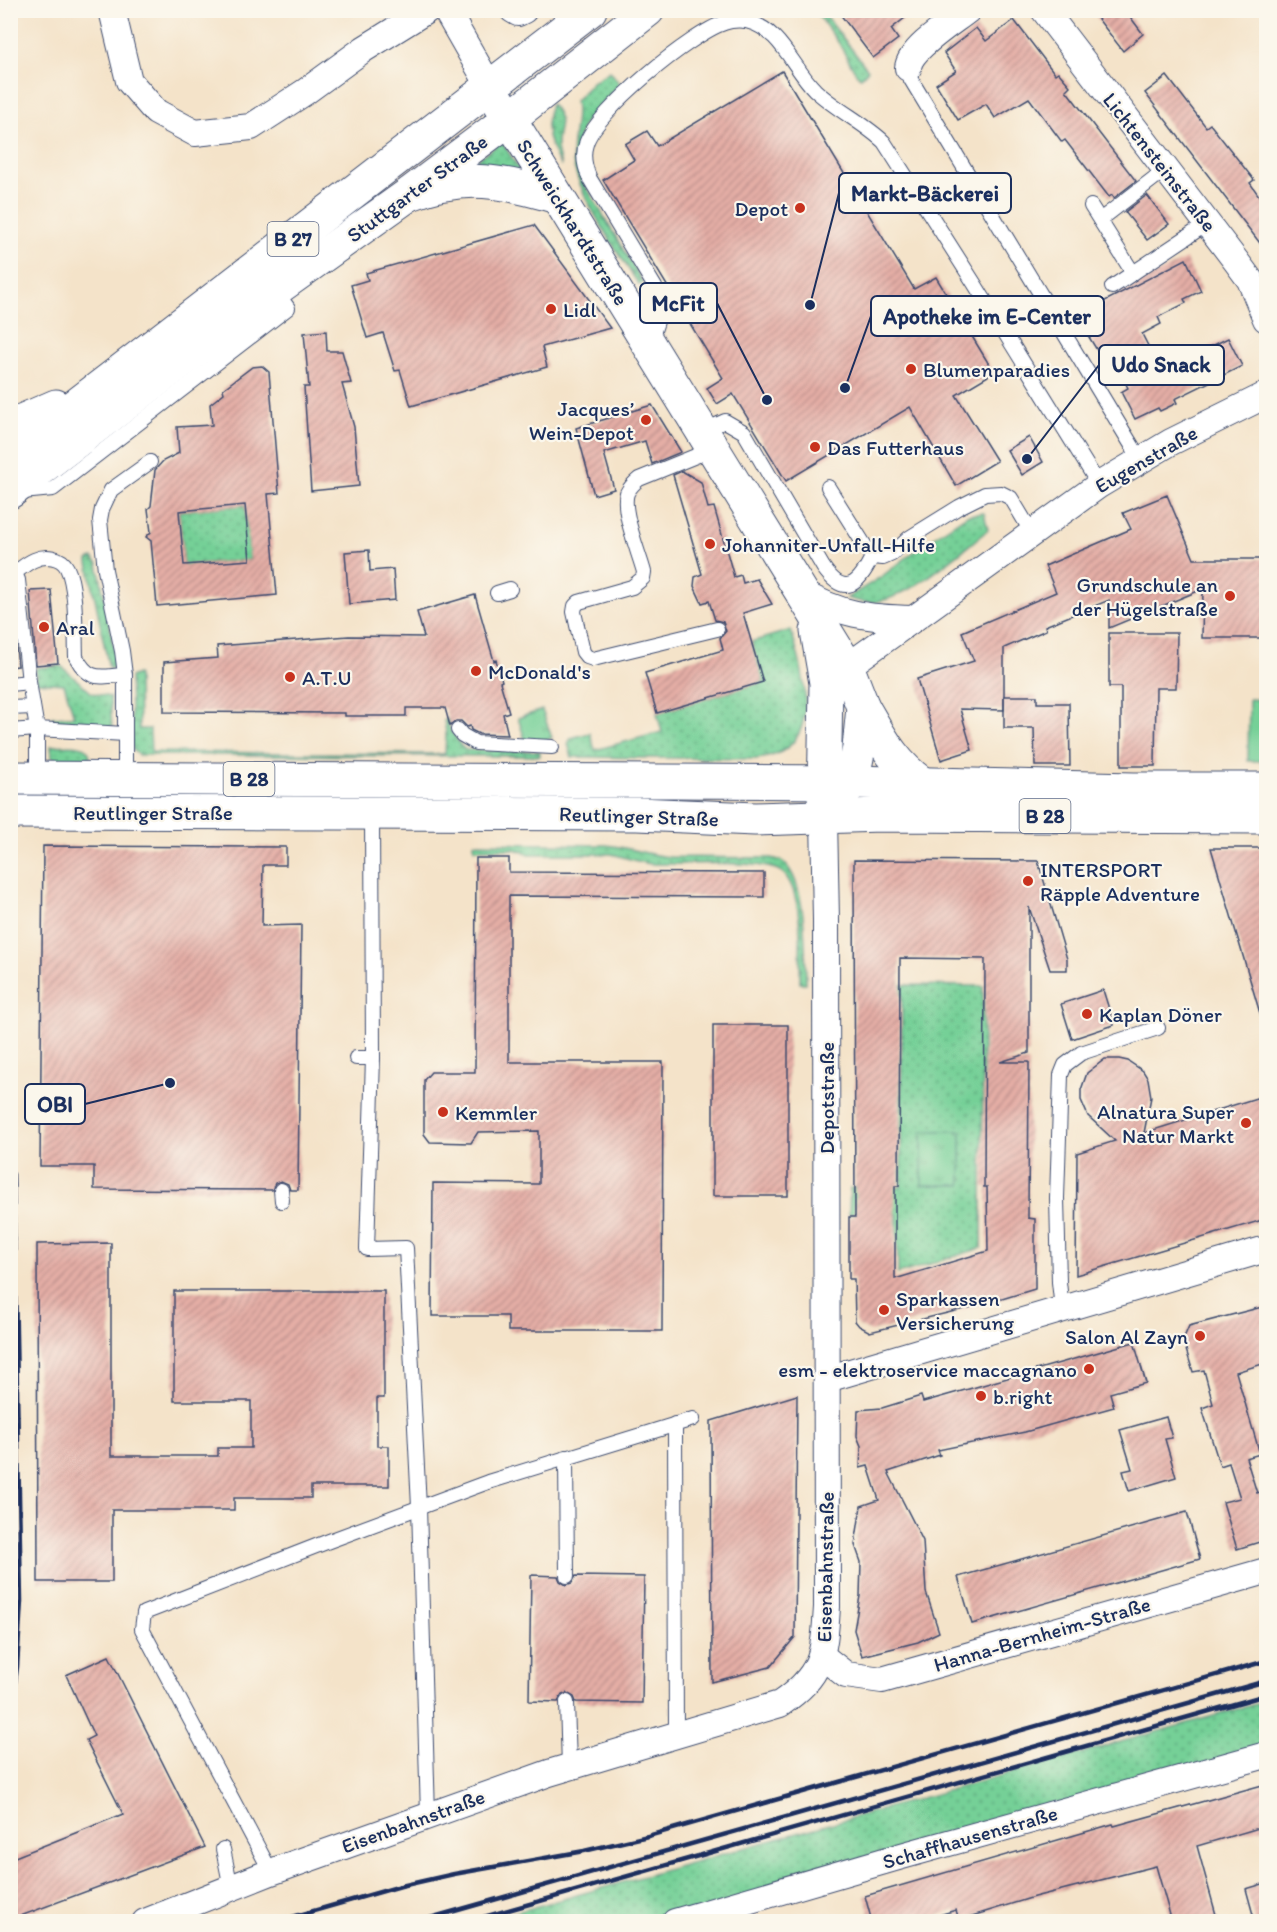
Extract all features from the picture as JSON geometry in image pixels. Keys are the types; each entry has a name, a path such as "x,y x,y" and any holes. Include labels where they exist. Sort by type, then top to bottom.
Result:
{"main road":[{"name":"Stuttgarter Straße","path":"10,456 590,10"},
{"name":"Stuttgarter Straße","path":"10,492 275,290 509,120 648,10"},
{"name":"Schweickhardtstraße","path":"490,87 807,604 836,675 863,707 861,739 838,782 824,817"},
{"path":"408,195 432,186 479,180 505,183 557,197"},
{"path":"10,426 97,390"},
{"name":"Schweickhardtstraße","path":"836,675 838,782"},
{"path":"863,707 897,763 923,784"},
{"name":"Reutlinger Straße","path":"24,778 126,795"},
{"name":"Reutlinger Straße","path":"10,812 126,795 372,796 838,782 1134,789 1266,789"},
{"name":"Reutlinger Straße","path":"372,796 637,814 755,819 881,815 1266,817"}],"street":[{"path":"112,10 129,81 156,112 195,133 251,127 305,92 364,49 427,10"},
{"name":"Schweickhardtstraße","path":"446,10 490,87"},
{"path":"513,10 518,13 524,10"},
{"path":"908,68 908,63 916,51 968,10"},
{"name":"Lichtensteinstraße","path":"1044,10 1250,280 1266,319"},
{"name":"Eugenstraße","path":"836,675 1099,485 1140,459 1266,395"},
{"name":"Eugenstraße","path":"836,675 866,662 1024,546 1032,533"},
{"path":"807,604 844,613 912,619"},
{"name":"Depotstraße","path":"824,817 827,1378"},
{"path":"827,1378 1266,1249"},
{"name":"Eisenbahnstraße","path":"145,1922 271,1872 428,1815 569,1766 780,1704 799,1691 814,1674 822,1656 827,1607 827,1378"},
{"name":"Hanna-Bernheim-Straße","path":"822,1656 846,1675 882,1680 1266,1571"},
{"name":"Schaffhausenstraße","path":"675,1922 898,1857 1266,1755"}],"lane":[{"path":"649,346 660,312 655,287 590,179 584,157 586,144 594,127 615,103 667,60 722,23 736,20 758,25 780,42 814,89 884,142 1099,485"},
{"path":"908,68 910,78 938,126 1140,459"},
{"path":"1100,220 1166,169"},
{"path":"1091,206 1133,273"},
{"path":"1112,287 1208,223"},
{"path":"717,629 593,659 587,657 583,652 574,612 579,602 632,587 643,578 644,572 626,508 628,492 633,484 708,440 725,421 744,432 829,577 837,583 848,585 858,582 872,556"},
{"path":"126,795 125,675 105,570 100,520 102,509 111,490 150,462"},
{"path":"828,488 872,556 883,558 892,554 909,538 985,494 1001,493 1011,498 1032,533"},
{"path":"24,778 37,729 29,682 18,580 13,575 35,559 53,557 61,562 67,568 72,589 76,657 88,674 125,675"},
{"path":"10,684 29,682"},
{"path":"10,708 33,707"},
{"path":"10,731 37,729 125,734"},
{"path":"458,730 476,743 552,747"},
{"path":"372,796 373,1058 367,1249 406,1248 419,1507 428,1815"},
{"path":"1062,1309 1057,1198 1061,1075 1065,1065 1081,1053 1158,1028"},
{"path":"356,1058 373,1058"},
{"path":"271,1872 142,1629 144,1613 488,1482 693,1419"},
{"path":"675,1425 676,1735"},
{"path":"566,1457 567,1576"},
{"path":"567,1702 569,1766"},
{"path":"223,1849 231,1888"}],"green space":[{"path":"815,11 822,11 868,70 861,77 857,75 838,42"},
{"path":"610,71 620,84 584,123 576,145 580,176 643,283 639,285 591,208 573,161 575,101 592,82"},
{"path":"551,104 560,120 557,146 561,166 548,136 547,121"},
{"path":"502,142 525,179 466,167"},
{"path":"245,505 250,560 184,565 179,511"},
{"path":"984,513 988,530 919,583 904,592 875,602 847,598 881,577 967,515"},
{"path":"93,558 98,564 117,666 109,669 88,563 88,560"},
{"path":"791,630 805,689 805,709 802,727 793,742 778,753 756,759 572,757 568,744 571,738 590,733 595,750 662,732 657,713 763,682 751,642"},
{"path":"61,666 92,693 110,697 112,728 60,725 52,717 74,716 64,684 37,682 36,668"},
{"path":"137,674 139,729 150,729 151,752 445,754 444,720 447,719 451,732 466,750 540,751 540,756 138,755 132,749 130,677"},
{"path":"1249,699 1266,700 1266,761 1248,761"},
{"path":"542,710 552,738 527,746 518,718"},
{"path":"76,745 82,747 89,753 90,759 52,759 51,746"},
{"path":"474,843 606,845 670,857 780,860 784,862 794,877 802,905 806,983 800,983 800,927 795,898 785,875 777,869 744,864 651,864 611,854 528,854 515,849 474,849"},
{"path":"902,985 983,986 982,1248 898,1274 897,1214 849,1214 850,1188 901,1187"},
{"path":"922,1131 961,1131 961,1185 922,1185"},
{"path":"1266,1701 1266,1755 675,1921 481,1922"}],"building":[{"path":"837,10 915,10 891,29 898,39 873,58"},
{"path":"1091,10 1125,10 1143,34 1123,51"},
{"path":"1014,20 1055,74 1058,72 1070,86 1066,90 1136,181 1114,198 1112,195 1109,197 1065,140 1062,142 1029,98 995,118 986,104 958,120 936,84 956,71 944,53 976,28 986,41"},
{"path":"782,71 914,289 936,277 990,366 988,376 956,395 997,461 956,486 910,407 786,481 733,394 717,404 707,388 723,378 603,180 634,160 625,144 647,131 657,146"},
{"path":"1167,76 1206,127 1210,124 1254,180 1250,183 1266,206 1266,251 1145,93"},
{"path":"1147,195 1169,224 1147,240 1125,212"},
{"path":"534,225 610,328 542,347 547,367 411,406 400,370 395,371 383,333 367,338 351,285 368,280 366,273"},
{"path":"1186,259 1201,291 1184,299 1186,303 1158,317 1161,324 1142,334 1161,371 1228,338 1242,366 1175,399 1177,403 1160,411 1158,408 1135,419 1121,392 1128,388 1109,351 1100,355 1076,316"},
{"path":"326,331 327,351 342,351 351,383 342,384 354,427 359,486 311,491 304,387 309,387 304,333"},
{"path":"262,366 269,372 279,493 268,494 277,595 157,606 151,541 146,537 151,532 148,509 151,506 155,470 163,461 179,453 177,427 212,425 210,404 224,393 223,389 252,367","holes":["245,505 250,560 184,565 179,511"]},
{"path":"652,405 681,452 652,464 645,441 604,453 614,489 594,495 576,428"},
{"path":"1029,437 1043,462 1022,475 1007,450"},
{"path":"682,471 701,482 708,508 714,507 734,577 741,575 743,583 757,579 772,604 743,613 763,682 657,713 645,673 723,650 720,638 726,631 723,622 715,620 709,601 702,603 694,586 695,577 702,574 673,475"},
{"path":"1167,495 1194,559 1266,559 1266,638 1202,638 1203,589 1109,628 1109,600 1045,626 1046,630 1004,648 1004,710 960,709 972,750 941,760 917,679 974,661 962,632 1056,592 1045,566 1131,529 1123,513"},
{"path":"369,550 370,571 393,569 395,600 349,604 345,552"},
{"name":"Aral","path":"51,590 58,663 36,665 30,591"},
{"name":"A.T.U","path":"475,595 502,681 500,682 509,712 503,714 508,735 479,734 461,721 456,721 450,726 445,708 406,708 406,716 345,716 345,713 164,712 164,662 218,658 217,646 349,636 424,637 417,612"},
{"path":"10,613 12,613 18,666 10,667"},
{"path":"1109,633 1177,633 1176,688 1156,688 1155,766 1121,766 1121,687 1109,687"},
{"path":"1004,696 1037,696 1037,703 1069,703 1070,766 1035,766 1034,728 1004,728"},
{"path":"43,846 286,847 286,865 263,865 262,926 301,925 298,1190 290,1190 288,1184 281,1181 275,1183 272,1190 94,1189 94,1166 40,1166"},
{"path":"1211,848 1266,848 1266,1019 1262,1020"},
{"path":"476,858 509,858 509,872 764,873 764,897 509,896 509,1062 663,1062 662,1331 508,1331 508,1316 432,1316 433,1183 539,1184 539,1131 478,1132 471,1143 430,1142 424,1134 424,1080 431,1072 475,1072"},
{"path":"854,860 1038,861 1067,959 1067,970 1050,970 1029,907 1029,1053 1000,1062 1029,1062 1028,1218 1035,1219 1035,1289 870,1332 855,1321 854,1279 849,1279 849,1217 855,1217","holes":["900,958 985,959 984,1187 987,1187 988,1251 895,1279 895,1186 899,1186"]},
{"name":"Kaplan Döner","path":"1103,990 1114,1025 1072,1039 1061,1004"},
{"path":"713,1025 788,1025 788,1196 713,1196"},
{"path":"1105,1059 1128,1061 1143,1071 1148,1079 1151,1097 1144,1133 1266,1095 1266,1219 1076,1275 1077,1153 1115,1141 1088,1116 1081,1100 1081,1090 1087,1073"},
{"path":"111,1243 111,1456 218,1456 218,1448 251,1448 251,1401 174,1401 174,1291 384,1291 384,1398 377,1398 377,1446 389,1446 389,1486 311,1486 311,1498 234,1498 234,1510 112,1510 112,1582 38,1582 37,1244"},
{"path":"1266,1306 1266,1363 1236,1372 1260,1454 1246,1458 1257,1493 1266,1490 1266,1540 1237,1549 1223,1502 1240,1498 1229,1463 1220,1466 1202,1408 1213,1404 1204,1370 1193,1372 1183,1340 1189,1326"},
{"path":"1134,1342 1146,1383 1110,1393 1114,1407 1025,1432 938,1450 940,1455 888,1472 923,1541 926,1592 939,1632 918,1642 862,1656 854,1630 860,1596 861,1562 855,1545 861,1506 879,1500 868,1466 860,1468 861,1446 857,1436 858,1410 882,1408 921,1396 923,1402"},
{"path":"797,1395 795,1637 770,1667 712,1682 711,1421"},
{"path":"1166,1417 1172,1438 1165,1439 1176,1477 1129,1491 1123,1471 1132,1469 1120,1430"},
{"path":"1187,1512 1200,1559 972,1624 958,1577"},
{"path":"531,1575 558,1576 560,1581 566,1585 572,1583 576,1576 644,1577 642,1703 576,1702 574,1697 567,1693 562,1695 558,1702 529,1701"},
{"path":"109,1656 205,1847 10,1920 10,1859 123,1814 86,1740 94,1736 66,1675"},
{"path":"1266,1784 1266,1826 1197,1846 1218,1922 1172,1922 1156,1866 1034,1897 959,1920 956,1910 916,1922 872,1922 865,1896 1113,1824 1114,1826"},
{"path":"1266,1883 1266,1922 1255,1922 1246,1889"}],"railway":[{"path":"10,1720 17,1667 21,1601 13,1174"},
{"path":"275,1922 401,1886 454,1874 584,1851 648,1836 1266,1661"},
{"path":"416,1922 1266,1681"},
{"path":"466,1922 1266,1695"}],"place":[{"name":"Depot","path":"800,208"},
{"name":"Markt-Bäckerei","path":"810,305"},
{"name":"Lidl","path":"551,309"},
{"name":"Blumenparadies","path":"911,369"},
{"name":"Apotheke im E-Center","path":"845,388"},
{"name":"McFit","path":"767,400"},
{"name":"Jacques’ Wein-Depot","path":"646,420"},
{"name":"Das Futterhaus","path":"815,447"},
{"name":"Udo Snack","path":"1027,459"},
{"name":"Johanniter-Unfall-Hilfe","path":"710,544"},
{"name":"Grundschule an der Hügelstraße","path":"1230,596"},
{"name":"Aral","path":"44,627"},
{"name":"McDonald's","path":"476,671"},
{"name":"A.T.U","path":"290,677"},
{"name":"INTERSPORT Räpple Adventure","path":"1028,881"},
{"name":"Kaplan Döner","path":"1087,1014"},
{"name":"OBI","path":"170,1083"},
{"name":"Kemmler","path":"443,1112"},
{"name":"Alnatura Super Natur Markt","path":"1246,1123"},
{"name":"Sparkassen Versicherung","path":"884,1310"},
{"name":"Salon Al Zayn","path":"1200,1336"},
{"name":"esm - elektroservice maccagnano","path":"1089,1369"},
{"name":"b.right","path":"981,1396"}]}
